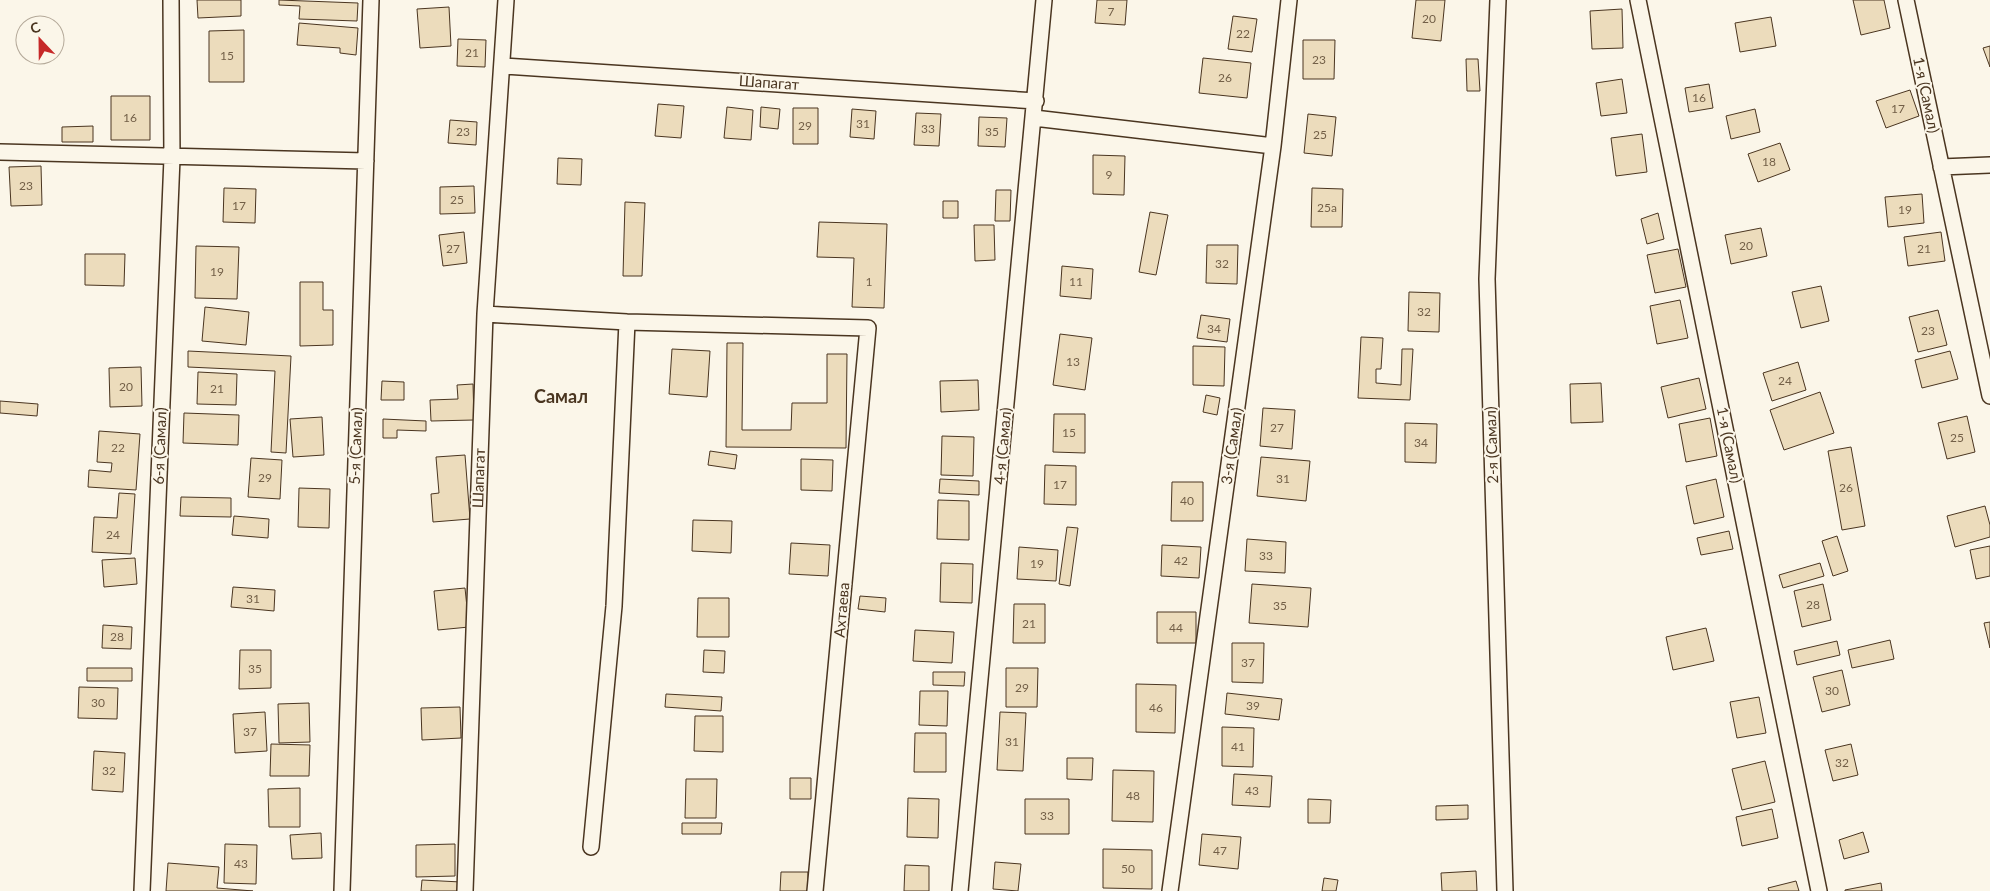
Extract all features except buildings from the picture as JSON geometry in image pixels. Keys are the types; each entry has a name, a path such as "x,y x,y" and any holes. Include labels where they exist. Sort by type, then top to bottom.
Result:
{"street":[{"name":"6-я (Самал)","path":"142,891 172,158 171,0"},
{"name":"5-я (Самал)","path":"342,891 371,0"},
{"name":"Шапагат","path":"465,891 485,314 506,0"},
{"name":"4-я (Самал)","path":"960,891 1036,101 1044,0"},
{"name":"3-я (Самал)","path":"1170,891 1273,146 1289,0"},
{"name":"2-я (Самал)","path":"1498,0 1487,279 1505,891"},
{"name":"1-я (Самал)","path":"1638,0 1819,891"},
{"name":"1-я (Самал)","path":"1906,0 1990,396"},
{"name":"Шапагат","path":"503,66 1036,101"},
{"path":"1034,118 1273,146"},
{"path":"0,152 172,158 366,161"},
{"path":"1941,167 1990,165"},
{"path":"485,314 627,322 614,606 591,847"},
{"name":"Ахтаева","path":"627,322 868,328 815,891"}],"district":[{"name":"Самал","path":"561,397"}]}
